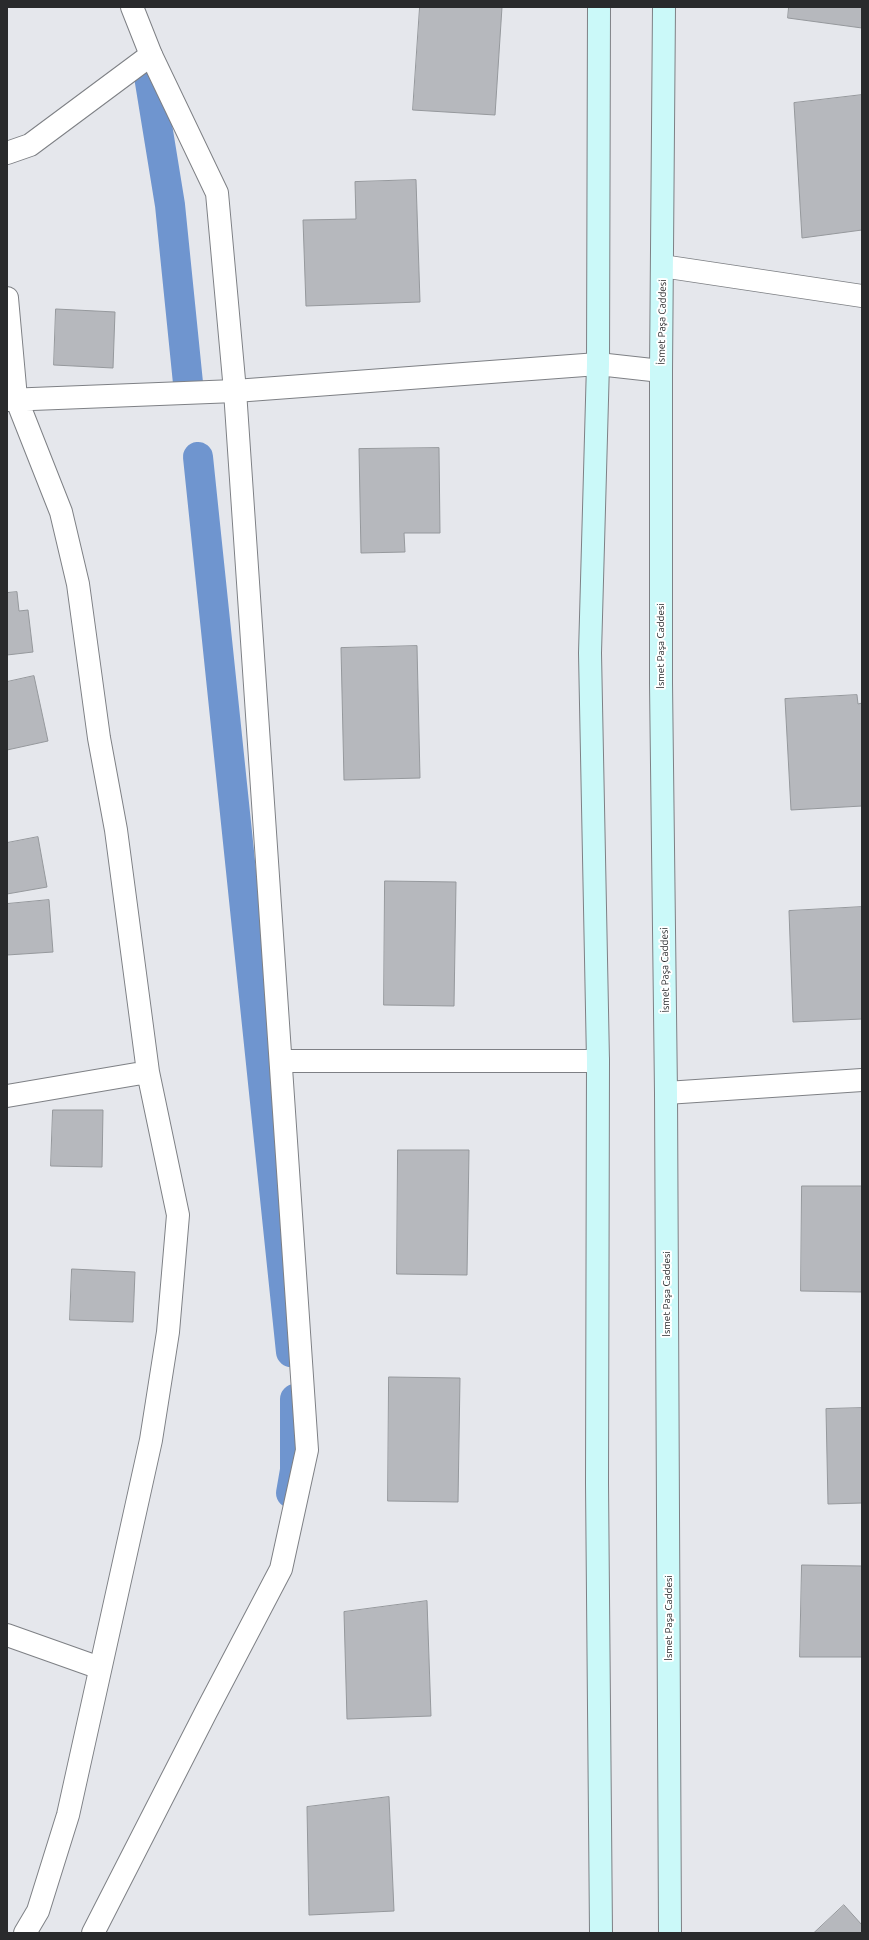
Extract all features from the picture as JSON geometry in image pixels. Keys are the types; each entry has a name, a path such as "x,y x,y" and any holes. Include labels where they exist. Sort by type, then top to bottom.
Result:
{"main road":[{"path":"598,7 598,364 590,653 598,1061 597,1483 601,1933"},
{"name":"İsmet Paşa Caddesi","path":"664,7 661,371 661,683 666,1093 670,1933"}],"street":[{"path":"93,1933 281,1569 307,1450 235,391 217,193 151,55 132,7"},
{"path":"7,153 30,145 151,55"},
{"path":"662,266 862,296"},
{"path":"7,298 12,399 62,512 78,584 99,738 116,830 148,1072 178,1215 168,1332 151,1440 68,1815 38,1911 25,1933"},
{"path":"12,399 235,391 598,364 661,371"},
{"path":"281,1061 598,1061"},
{"path":"7,1096 148,1072"},
{"path":"666,1093 862,1080"},
{"path":"7,1635 100,1668"}],"building":[{"path":"420,7 502,7 495,115 413,110"},
{"path":"789,7 862,7 862,28 788,18"},
{"path":"862,95 862,230 802,238 794,103"},
{"path":"416,180 420,302 306,306 303,220 356,219 355,182"},
{"path":"56,309 115,312 113,368 54,365"},
{"path":"439,448 440,533 404,533 405,552 361,553 359,449"},
{"path":"17,592 19,611 28,610 33,652 7,655 7,593"},
{"path":"417,646 420,778 344,780 341,648"},
{"path":"34,676 48,741 7,750 7,682"},
{"path":"857,695 858,704 862,703 862,806 791,810 785,699"},
{"path":"38,837 47,887 7,894 7,843"},
{"path":"385,881 456,882 454,1006 384,1005"},
{"path":"49,900 53,952 7,955 7,904"},
{"path":"862,907 862,1019 793,1022 789,911"},
{"path":"53,1110 103,1110 102,1167 51,1166"},
{"path":"398,1150 469,1150 467,1275 397,1274"},
{"path":"802,1186 862,1186 862,1292 801,1291"},
{"path":"72,1269 135,1272 133,1322 70,1320"},
{"path":"389,1377 460,1378 458,1502 388,1501"},
{"path":"862,1408 862,1503 828,1504 826,1409"},
{"path":"802,1565 862,1566 862,1657 800,1657"},
{"path":"427,1601 431,1716 347,1719 344,1612"},
{"path":"389,1797 394,1911 309,1915 307,1807"},
{"path":"844,1905 862,1925 862,1933 814,1933"}],"waterway":[{"path":"149,76 170,205 188,383"},
{"path":"198,457 291,1352"},
{"path":"291,1493 295,1470 295,1399"}]}
